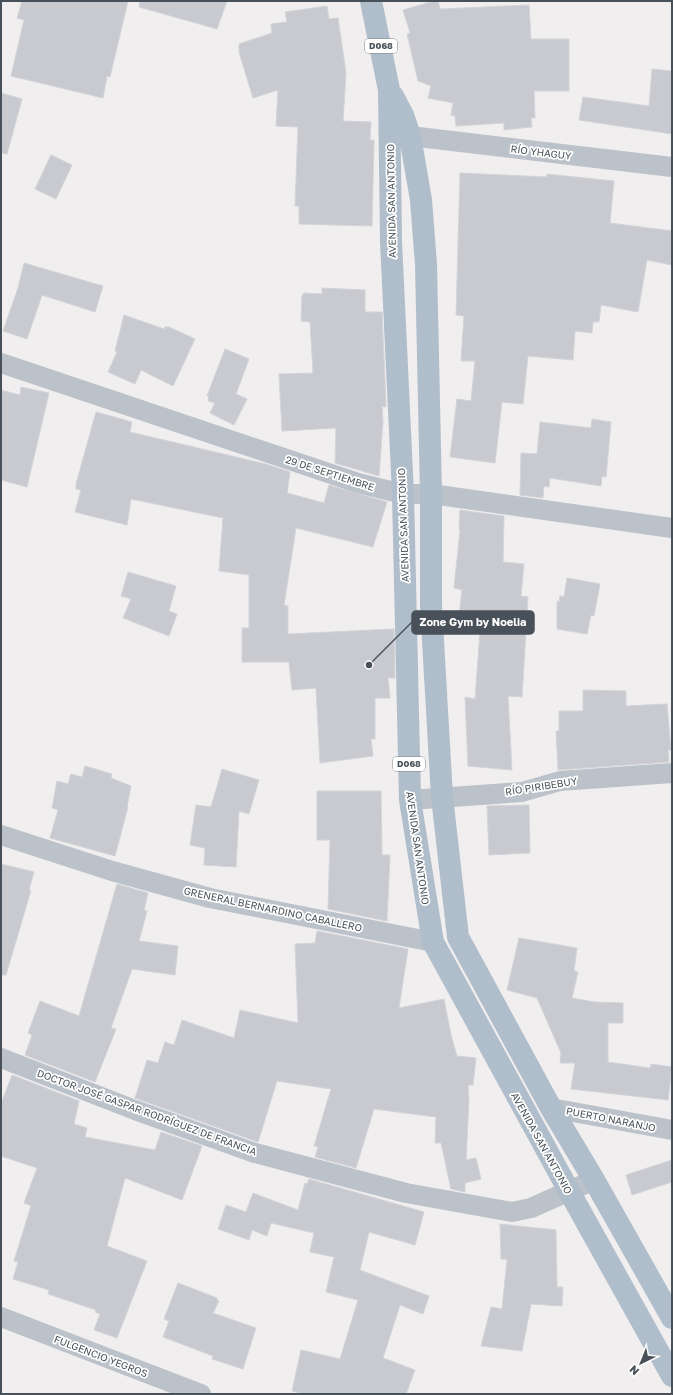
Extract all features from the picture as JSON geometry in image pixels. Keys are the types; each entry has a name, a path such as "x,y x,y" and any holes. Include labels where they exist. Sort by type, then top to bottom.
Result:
{"main road":[{"name":"AVENIDA SAN ANTONIO","path":"371,1 389,90 392,241 403,494 410,800 433,942 568,1191 672,1376"},
{"name":"AVENIDA SAN ANTONIO","path":"389,90 403,115 410,136 421,200 426,264 431,494 431,606 442,797 458,937 551,1108 594,1180 672,1318"}],"street":[{"name":"RÍO YHAGUY","path":"410,136 672,167"},
{"name":"29 DE SEPTIEMBRE","path":"1,363 358,483 403,494 431,494 672,528"},
{"name":"RÍO PIRIBEBUY","path":"410,800 522,792 560,781 672,773"},
{"name":"GRENERAL BERNARDINO CABALLERO","path":"1,835 112,871 210,898 433,942"},
{"name":"DOCTOR JOSÉ GASPAR RODRÍGUEZ DE FRANCIA","path":"1,1058 134,1110 255,1153 406,1193 512,1212 531,1208 594,1180"},
{"name":"PUERTO NARANJO","path":"551,1108 672,1130"},
{"name":"FULGENCIO YEGROS","path":"1,1317 201,1394"}],"building":[{"path":"22,1 128,1 110,77 107,76 103,98 11,76 24,20 17,18"},
{"path":"140,1 227,1 217,29 139,7"},
{"path":"438,1 440,9 529,5 531,39 569,39 569,91 534,91 535,118 531,118 532,127 504,130 504,123 456,126 455,116 451,115 453,103 428,98 431,86 418,81 407,34 410,33 403,10"},
{"path":"327,6 329,19 338,18 346,73 343,121 371,122 370,140 374,140 372,226 299,224 299,206 295,206 298,127 276,126 278,90 253,98 239,52 239,44 272,33 271,24 287,22 285,12"},
{"path":"652,69 672,71 672,134 579,120 583,97 649,106"},
{"path":"1,93 22,99 7,154 1,153"},
{"path":"51,155 72,165 56,199 35,189"},
{"path":"460,173 547,177 547,174 614,181 610,223 672,231 672,265 647,260 638,312 601,305 599,322 593,322 592,333 575,331 573,360 528,356 523,404 502,402 495,463 450,457 457,399 471,401 475,361 461,361 464,316 456,315"},
{"path":"24,263 103,286 95,312 42,295 27,339 3,331 18,288"},
{"path":"322,288 365,290 365,312 382,312 386,407 382,406 383,422 379,476 335,463 336,428 282,431 279,374 313,373 310,322 301,321 302,296 304,293 322,294"},
{"path":"124,315 164,329 165,327 169,327 195,339 173,386 141,370 135,384 108,372 117,352 115,351"},
{"path":"225,349 249,359 236,394 247,399 234,425 210,413 215,403 208,401 209,396 207,396"},
{"path":"21,387 49,393 27,487 1,480 1,390 20,395"},
{"path":"96,412 132,422 130,432 266,464 290,472 287,493 324,503 329,485 387,502 373,547 296,528 284,605 288,606 288,634 394,629 395,678 388,678 390,698 375,698 375,739 371,739 373,756 320,763 316,688 292,690 289,662 242,662 242,628 249,628 249,575 219,571 223,518 131,499 127,525 75,512 81,490 76,489 76,484"},
{"path":"592,419 611,422 606,477 602,476 601,486 550,478 549,487 544,486 543,498 520,495 521,453 537,454 540,422 591,428"},
{"path":"460,510 504,516 503,562 524,564 521,596 528,597 522,697 508,696 512,770 468,766 465,697 475,699 481,619 459,616 462,590 454,588 460,530"},
{"path":"128,572 176,586 169,611 177,614 169,636 123,618 131,599 121,596"},
{"path":"567,578 600,584 594,616 591,615 587,634 557,629 557,601 559,602 560,596 564,597"},
{"path":"583,690 626,691 626,706 667,704 671,750 668,750 669,762 558,770 556,731 559,731 559,711 583,711"},
{"path":"85,766 112,774 111,778 131,786 128,807 115,856 50,838 58,810 52,808 57,781 68,784 71,774 82,777"},
{"path":"222,769 259,780 249,814 239,811 236,867 204,865 205,848 190,845 196,805 211,807"},
{"path":"317,791 381,791 382,855 390,855 387,921 328,909 330,840 317,840"},
{"path":"529,805 530,853 489,855 487,806"},
{"path":"1,864 34,872 29,890 31,890 6,975 1,975"},
{"path":"117,884 148,893 144,910 147,911 139,941 178,946 175,975 132,969 111,1028 116,1029 95,1082 25,1055 32,1035 28,1033 40,1001 79,1016"},
{"path":"317,931 408,949 399,1008 444,999 457,1056 476,1058 473,1085 468,1085 469,1099 466,1160 476,1158 481,1179 465,1183 465,1192 451,1189 441,1143 435,1143 436,1117 374,1109 356,1168 315,1157 318,1147 314,1146 331,1089 277,1081 258,1142 135,1098 147,1060 158,1063 165,1042 174,1045 182,1020 234,1038 240,1010 298,1023 295,944 315,943"},
{"path":"519,938 577,948 574,971 578,972 572,998 594,1002 623,1003 623,1023 608,1023 608,1062 650,1068 651,1064 672,1067 668,1100 571,1089 575,1063 560,1063 561,1053 537,998 507,990"},
{"path":"12,1075 79,1101 74,1124 87,1128 85,1137 155,1150 161,1132 202,1146 182,1200 125,1178 107,1246 147,1261 117,1338 94,1330 100,1314 95,1312 96,1310 48,1294 49,1290 13,1279 18,1262 14,1261 31,1206 24,1203 37,1168 1,1156 1,1104"},
{"path":"672,1160 672,1182 632,1195 626,1175"},
{"path":"309,1179 424,1212 415,1245 369,1232 360,1270 429,1296 423,1314 400,1305 383,1358 415,1370 406,1394 304,1394 292,1391 301,1350 340,1359 358,1300 326,1292 334,1257 310,1252 314,1233 271,1223 267,1236 252,1230 249,1240 218,1229 226,1205 246,1212 253,1193 298,1210 305,1183 307,1184"},
{"path":"500,1224 556,1230 557,1287 563,1287 562,1306 531,1304 522,1351 481,1346 491,1307 502,1309 507,1259 501,1259"},
{"path":"178,1283 217,1298 219,1301 213,1313 256,1328 243,1369 212,1359 213,1356 163,1337 169,1321 164,1319"}],"place":[{"name":"Zone Gym by Noelia","path":"369,665"}]}
